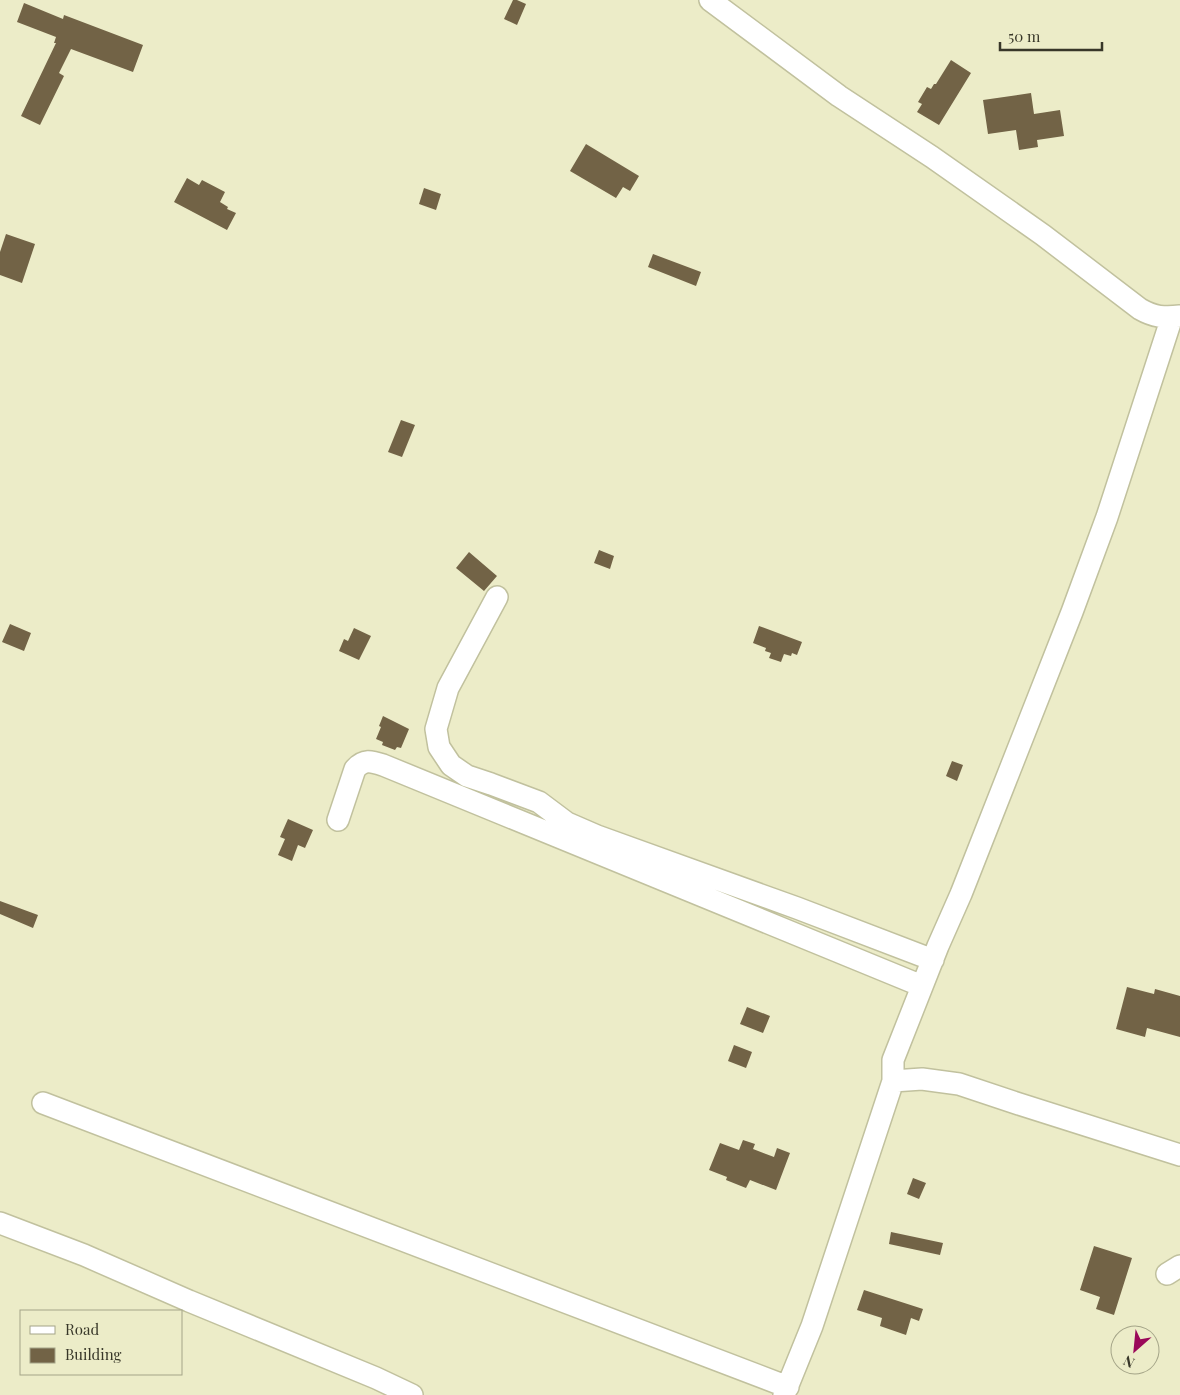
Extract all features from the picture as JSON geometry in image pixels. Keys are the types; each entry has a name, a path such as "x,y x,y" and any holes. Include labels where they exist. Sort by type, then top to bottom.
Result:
{"street":[{"path":"44,1103 786,1391 812,1326 893,1081 893,1060 1072,612 1176,317 1151,315 1140,309 1042,235 932,157 839,96 710,0"},
{"path":"497,597 448,688 436,730 439,747 450,765 467,776 539,802 567,823 597,836 797,908 933,960"},
{"path":"338,820 354,769 360,763 368,761 383,765 922,986"},
{"path":"893,1081 922,1079 958,1084 1180,1155"},
{"path":"0,1223 84,1255 189,1302 376,1378 412,1395"}],"building":[{"path":"513,0 526,4 517,25 504,19"},
{"path":"24,3 63,19 64,15 143,45 133,72 71,49 59,73 64,76 40,125 21,116 56,43 54,43 56,37 17,22"},
{"path":"951,60 971,73 939,125 917,112 922,104 918,102 927,87 931,89 936,84"},
{"path":"1031,93 1034,114 1060,110 1064,136 1037,140 1038,147 1019,150 1016,130 988,134 983,100"},
{"path":"586,144 639,176 630,191 623,187 616,198 570,171"},
{"path":"187,178 199,185 202,180 225,192 220,202 228,207 227,209 236,213 227,230 174,202"},
{"path":"424,188 441,194 436,210 419,204"},
{"path":"6,234 35,244 22,283 0,275 0,252"},
{"path":"653,254 701,272 696,286 648,267"},
{"path":"401,420 415,425 402,457 388,452"},
{"path":"599,550 614,556 610,569 594,563"},
{"path":"469,552 497,576 484,591 456,568"},
{"path":"10,624 31,633 24,651 2,642"},
{"path":"759,626 802,642 797,655 792,653 791,656 784,654 781,662 769,658 771,653 765,651 766,648 753,643"},
{"path":"354,628 371,636 359,660 339,651 344,639 348,641"},
{"path":"383,716 409,729 401,748 397,747 395,750 382,745 383,742 376,739"},
{"path":"952,761 963,765 957,781 946,776"},
{"path":"288,819 313,830 305,848 298,845 292,861 278,855 285,839 280,837"},
{"path":"0,901 38,915 33,928 0,914"},
{"path":"1127,987 1154,994 1155,989 1180,996 1180,1037 1147,1028 1145,1037 1116,1029"},
{"path":"747,1007 770,1016 763,1033 740,1024"},
{"path":"734,1045 752,1052 746,1068 728,1061"},
{"path":"743,1140 755,1144 753,1149 774,1157 777,1148 790,1153 776,1190 750,1180 746,1188 726,1180 727,1177 709,1170 720,1143 739,1150"},
{"path":"913,1178 926,1183 919,1199 907,1194"},
{"path":"891,1232 943,1243 940,1255 889,1244"},
{"path":"1094,1246 1132,1258 1114,1315 1096,1309 1100,1297 1080,1290"},
{"path":"864,1290 923,1309 919,1321 911,1318 906,1335 880,1326 882,1318 857,1310"}]}
